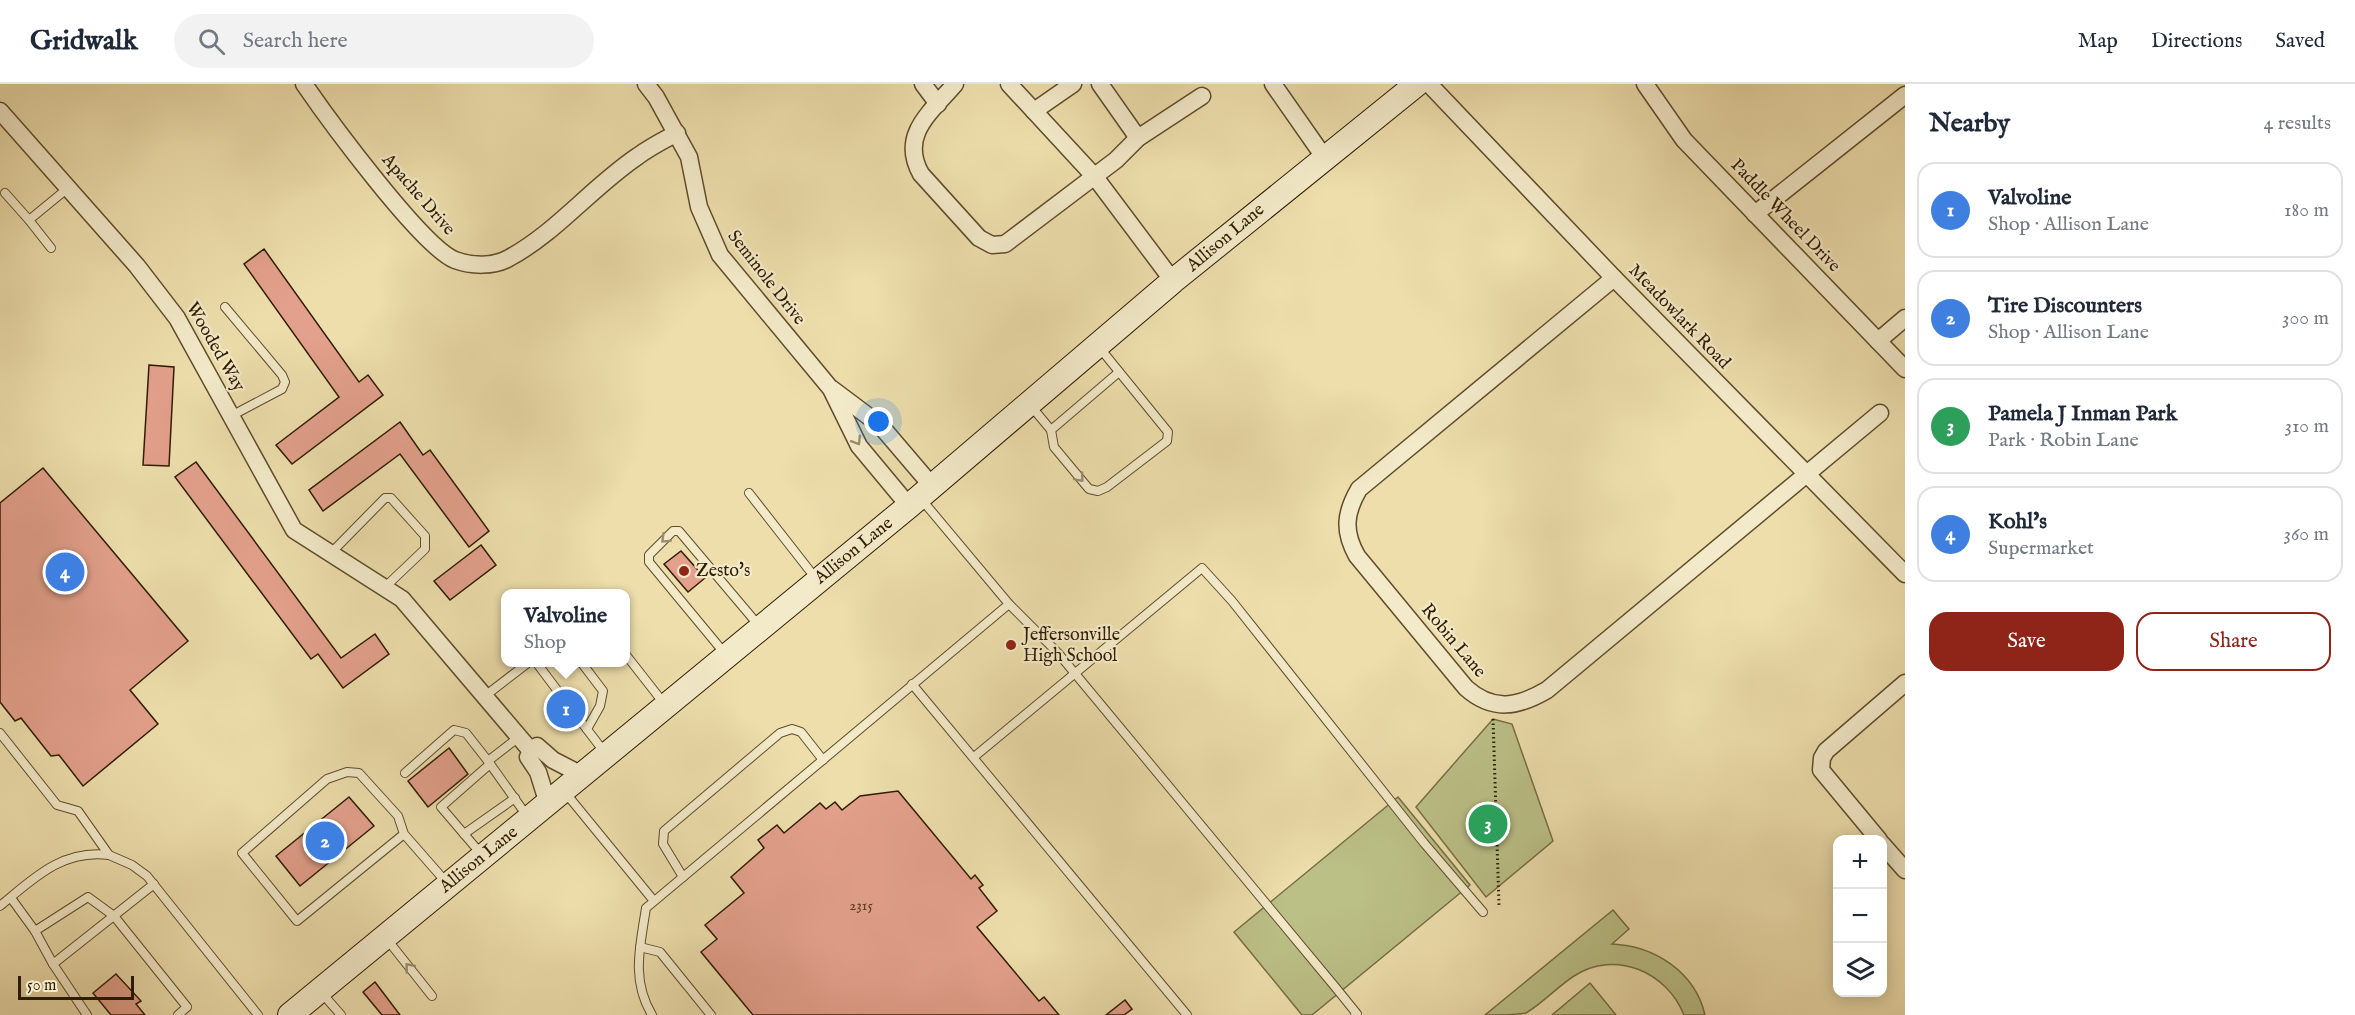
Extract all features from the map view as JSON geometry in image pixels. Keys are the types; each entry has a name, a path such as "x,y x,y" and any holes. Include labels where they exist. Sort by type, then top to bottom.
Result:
{"main road":[{"name":"Allison Lane","path":"290,1015 1030,405 1173,281 1417,84"}],"street":[{"name":"Apache Drive","path":"304,84 396,202 437,248 454,260 472,264 490,264 515,254 539,239 637,156 677,133"},
{"name":"Seminole Drive","path":"646,84 656,96 689,157 699,207 720,255 831,389 859,446 920,496"},
{"path":"923,84 938,105"},
{"path":"955,84 919,126 913,144 914,162 921,174 979,238 992,245 1005,244 1095,177 1138,138 1202,96"},
{"path":"1009,84 1095,177 1173,281"},
{"path":"1034,111 1073,84"},
{"path":"1100,84 1138,138"},
{"path":"1272,84 1324,157"},
{"name":"Meadowlark Road","path":"1429,84 1614,278 1905,574"},
{"name":"Paddle Wheel Drive","path":"1645,84 1684,140 1905,369"},
{"path":"1755,214 1905,95"},
{"name":"Wooded Way","path":"0,111 137,266 177,318 294,530 303,538 331,553 402,599 531,751"},
{"name":"Robin Lane","path":"1614,278 1359,489 1350,505 1347,531 1357,556 1466,688 1485,702 1515,705 1547,690 1880,413"},
{"path":"1878,341 1905,318"},
{"name":"Seminole Drive","path":"831,389 880,425 920,496"},
{"path":"1875,835 1821,770 1820,764 1826,751 1905,683"},
{"path":"537,746 553,760 564,790 538,772 528,757 537,746"},
{"path":"1887,850 1905,870"}],"lane":[{"path":"29,220 68,188"},
{"path":"5,193 51,248"},
{"path":"225,307 282,375 285,382 282,388 231,416"},
{"path":"1030,405 1051,430 1054,447 1089,489 1098,490 1107,487 1167,441 1168,432 1099,346"},
{"path":"1051,430 1119,372"},
{"path":"749,493 818,580"},
{"path":"920,496 1009,604 1074,673 1357,1014 1355,1015"},
{"path":"331,553 385,498 391,498 425,536 427,543 425,549 388,592"},
{"path":"726,656 649,562 649,555 673,531 679,531 760,627"},
{"path":"974,757 1202,568 1232,602 1424,843 1483,912"},
{"path":"652,1015 638,982 646,908 1009,604"},
{"path":"630,660 666,706"},
{"path":"485,696 524,667"},
{"path":"539,667 563,698"},
{"path":"584,667 603,691 600,706 587,729"},
{"path":"912,684 1186,1015"},
{"path":"576,715 607,755"},
{"path":"683,877 663,844 664,831 780,734 792,729 801,732 823,760"},
{"path":"405,773 454,730 466,733 529,819"},
{"path":"0,733 57,805 78,811 109,855"},
{"path":"483,857 441,807 519,737"},
{"path":"404,834 297,921 242,853 327,779 347,772 359,773 398,816 404,834 448,885"},
{"path":"564,790 654,901"},
{"path":"464,834 514,798"},
{"path":"0,906 48,867 62,860 94,853 109,855 132,865 154,884 258,1015"},
{"path":"53,964 154,884"},
{"path":"35,931 88,897 114,916 187,1007 178,1015"},
{"path":"10,898 35,931 53,964 87,1015"},
{"path":"385,937 432,996"},
{"path":"640,947 660,952 711,1015"},
{"path":"320,991 341,1015"}],"path":[{"path":"1493,719 1498,905"}],"green space":[{"path":"1493,719 1512,724 1553,841 1486,897 1416,807"},
{"path":"1398,797 1470,885 1312,1015 1302,1015 1234,932"},
{"path":"1613,910 1629,929 1612,944 1643,950 1671,964 1692,986 1705,1015 1684,1015 1676,1000 1665,987 1638,969 1622,965 1606,965 1590,968 1574,976 1526,1013 1485,1015"},
{"path":"1590,983 1616,1015 1552,1015"}],"building":[{"path":"264,249 359,382 368,375 383,395 292,464 276,445 339,397 244,264"},
{"path":"149,365 174,367 169,466 143,465"},
{"path":"400,422 423,455 430,450 489,531 469,547 400,454 323,511 309,490"},
{"path":"196,462 341,658 375,634 389,654 343,688 318,654 311,659 175,477"},
{"path":"43,468 188,641 130,690 158,724 83,786 59,755 51,756 21,718 15,721 0,702 0,503"},
{"path":"481,545 496,565 450,600 434,581"},
{"name":"Zesto's","path":"681,551 705,578 688,592 664,564"},
{"path":"573,690 587,706 581,711 572,710 571,719 558,729 545,712 558,702 567,703 568,694"},
{"path":"449,748 468,774 428,807 408,781"},
{"path":"898,791 971,879 975,875 983,885 979,888 997,911 977,927 1039,1001 1044,997 1059,1015 753,1015 701,952 717,939 705,925 744,893 731,877 764,848 758,840 777,825 784,833 820,803 826,809 835,802 842,810 860,796"},
{"path":"349,797 374,826 300,886 276,856"},
{"path":"116,974 141,1001 136,1004 145,1015 111,1015 93,993"},
{"path":"375,982 400,1015 382,1015 363,992"},
{"path":"1125,1000 1132,1009 1124,1015 1106,1015"}],"place":[{"name":"Zesto's","path":"684,571"},
{"name":"Kohl's","path":"65,572"},
{"name":"Jeffersonville High School","path":"1011,645"},
{"name":"Valvoline","path":"566,709"},
{"name":"Pamela J Inman Park","path":"1488,824"},
{"name":"Tire Discounters","path":"325,841"}]}
